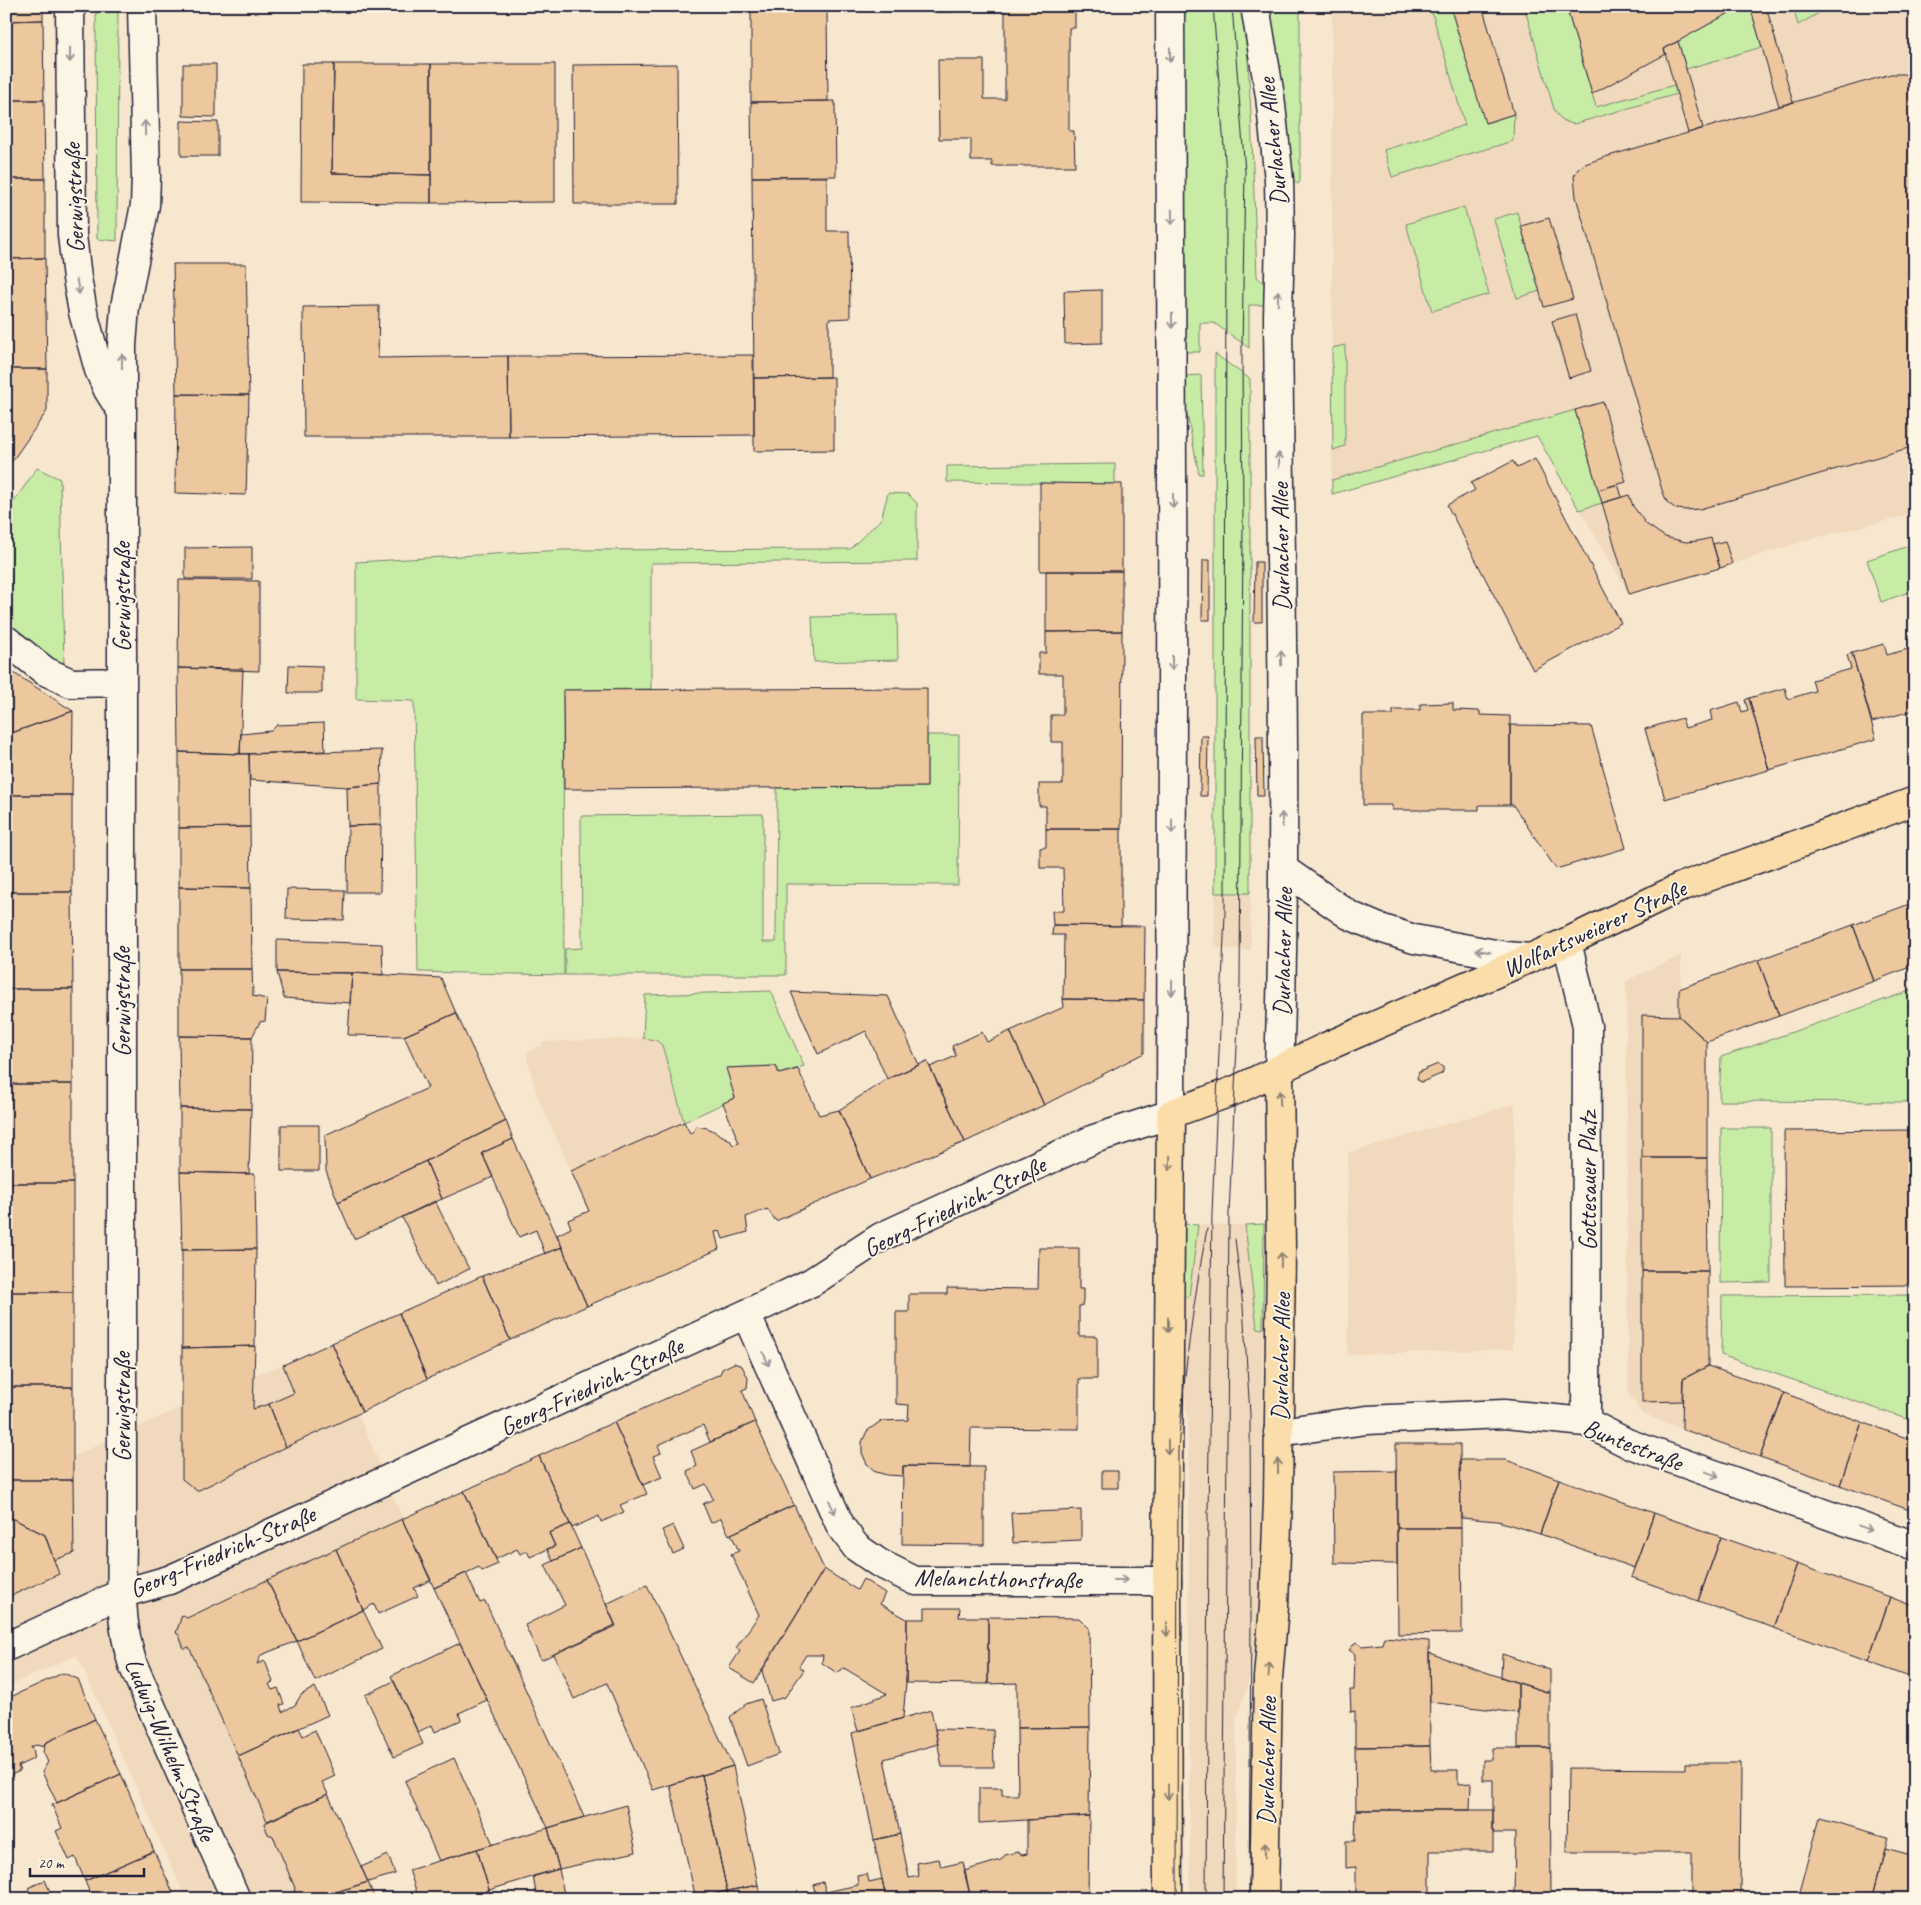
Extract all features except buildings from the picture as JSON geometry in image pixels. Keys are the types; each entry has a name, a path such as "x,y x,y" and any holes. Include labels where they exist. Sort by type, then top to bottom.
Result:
{"main road":[{"name":"Wolfartsweierer Straße","path":"1171,1114 1236,1090 1328,1046 1567,942 1681,887 1915,801"},
{"name":"Durlacher Allee","path":"1264,1899 1268,1678 1274,1606 1278,1499 1282,1232 1279,1070"},
{"path":"1168,1899 1167,1581 1171,1114"}],"street":[{"name":"Gerwigstraße","path":"70,6 72,235 77,278 83,312 99,370 108,390 121,410"},
{"name":"Gerwigstraße","path":"120,1594 122,1544 121,410 122,344 126,308 145,205 142,6"},
{"path":"1170,6 1173,452 1173,951 1171,1114"},
{"name":"Durlacher Allee","path":"1255,6 1270,96 1279,180 1278,326 1283,869 1279,1070"},
{"path":"6,640 45,670 71,683 121,682"},
{"path":"1283,869 1349,915 1376,927 1414,939 1506,956 1531,958"},
{"name":"Gottesauer Platz","path":"1567,942 1587,1026 1586,1422"},
{"name":"Georg-Friedrich-Straße","path":"6,1647 120,1594 169,1580 746,1314 812,1282 881,1237 1094,1139 1171,1114"},
{"name":"Melanchthonstraße","path":"746,1314 841,1527 856,1547 879,1563 916,1581 1167,1581"},
{"name":"Buntestraße","path":"1278,1432 1366,1420 1495,1415 1586,1422 1627,1443 1915,1546"},
{"name":"Ludwig-Wilhelm-Straße","path":"120,1594 126,1643 133,1665 236,1899"}],"shaded area":[{"path":"1332,6 1915,6 1915,514 1814,538 1629,594 1537,436 1332,494"},
{"path":"1215,893 1250,893 1251,950 1215,948"},
{"path":"1681,955 1682,1429 1642,1414 1628,1393 1626,981"},
{"path":"643,1038 656,1040 662,1045 684,1122 701,1162 589,1211 537,1095 527,1058 528,1052 542,1046 543,1042"},
{"path":"1515,1104 1513,1349 1348,1355 1348,1153"},
{"path":"1198,1225 1245,1225 1257,1328 1263,1329 1261,1590 1259,1622 1247,1689 1236,1721 1236,1899 1190,1899 1188,1423 1181,1373 1178,1297 1189,1297"},
{"path":"330,1348 418,1554 233,1649 345,1899 186,1899 77,1655 6,1687 6,1486 251,1376"}],"green space":[{"path":"96,6 118,6 117,241 97,239"},
{"path":"1182,6 1245,6 1257,277 1267,286 1267,305 1249,305 1249,348 1214,323 1200,323 1200,352 1185,352"},
{"path":"1265,6 1300,6 1300,181 1298,184 1285,175"},
{"path":"1430,6 1450,6 1486,123 1514,114 1513,141 1392,177 1384,150 1465,125"},
{"path":"1524,6 1566,6 1596,107 1674,85 1677,94 1574,124 1565,121 1560,118 1554,109"},
{"path":"1742,6 1750,6 1762,47 1686,69 1678,41"},
{"path":"1793,6 1831,6 1798,25"},
{"path":"1464,207 1489,294 1432,311 1406,224"},
{"path":"1517,212 1540,291 1517,298 1494,219"},
{"path":"1345,345 1345,446 1333,450 1332,348"},
{"path":"1215,354 1250,379 1250,893 1215,893"},
{"path":"1201,375 1203,474 1199,474 1185,404 1184,376"},
{"path":"1575,410 1602,503 1579,510 1537,436 1332,494 1332,480"},
{"path":"1115,464 1115,484 947,482 947,466"},
{"path":"37,468 60,479 64,663 56,662 6,627 6,513"},
{"path":"888,493 908,494 917,503 917,561 651,563 651,689 563,690 564,975 418,972 414,701 356,699 356,562 563,550 850,549 881,519"},
{"path":"1915,544 1915,590 1881,602 1867,560"},
{"path":"897,615 898,660 814,662 812,617"},
{"path":"927,735 959,735 958,885 786,884 786,975 565,975 565,949 582,948 581,816 763,814 763,942 776,942 777,788 927,787"},
{"path":"1915,989 1915,1102 1719,1101 1721,1057"},
{"path":"771,991 804,1066 779,1074 776,1066 727,1068 735,1098 684,1122 662,1045 656,1040 643,1038 645,995"},
{"path":"1721,1128 1771,1128 1771,1282 1720,1283"},
{"path":"1184,1224 1198,1225 1189,1297 1178,1297"},
{"path":"1264,1224 1263,1329 1257,1328 1245,1225"},
{"path":"1915,1295 1915,1422 1721,1355 1722,1296"}],"tram line":[{"path":"1206,1899 1212,1213 1225,914 1226,173 1213,6"},
{"path":"1223,1899 1229,1213 1240,984 1243,523 1242,348 1245,172 1232,6"},
{"path":"1177,1899 1178,1450 1197,1284 1207,1229"},
{"path":"1235,1239 1243,1306 1250,1414 1249,1899"}]}
